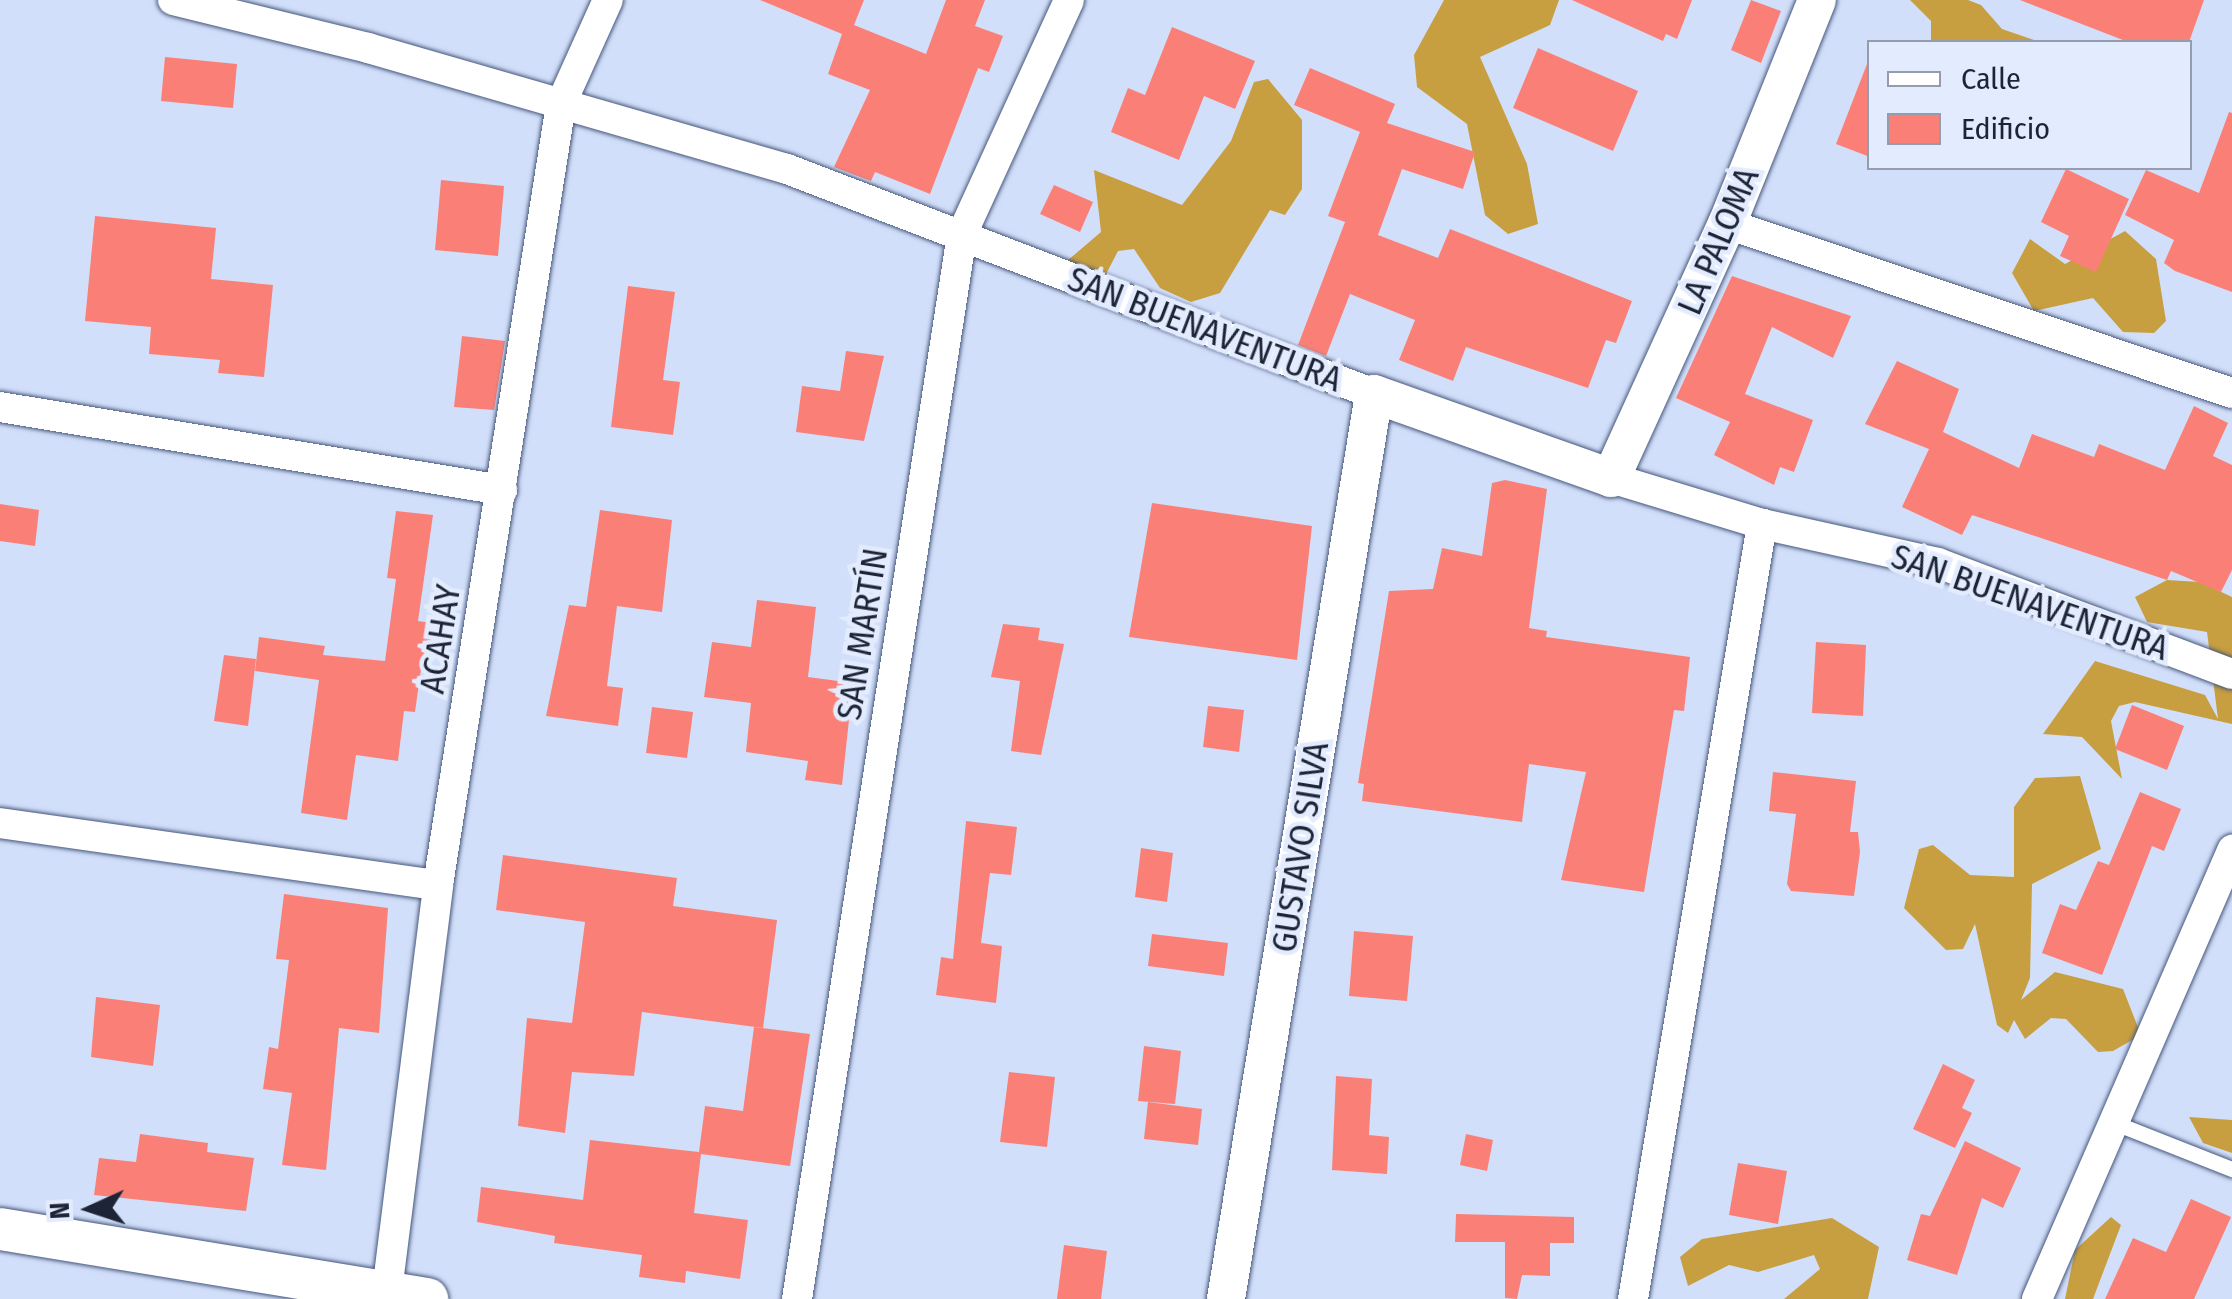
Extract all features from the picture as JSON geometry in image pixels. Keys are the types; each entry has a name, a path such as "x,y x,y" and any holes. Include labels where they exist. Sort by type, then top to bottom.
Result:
{"main road":[{"path":"0,1230 400,1297"}],"street":[{"name":"SAN BUENAVENTURA","path":"173,0 787,169 1374,394 1611,478 1762,524 1938,563 2232,674"},
{"name":"ACAHAY","path":"400,1297 438,885 561,104 608,0"},
{"name":"SAN MARTÍN","path":"797,1299 962,234 1069,0"},
{"name":"LA PALOMA","path":"1611,478 1727,224 1817,0"},
{"path":"1727,224 2232,393"},
{"name":"GUSTAVO SILVA","path":"1226,1299 1374,394"},
{"path":"0,408 502,490"},
{"path":"1633,1299 1762,524"},
{"path":"0,823 438,885"},
{"path":"2037,1299 2232,850"}],"lane":[{"path":"2115,1122 2232,1169"}],"shaded area":[{"path":"1444,0 1559,0 1550,25 1480,57 1527,164 1538,224 1508,234 1485,215 1467,124 1417,87 1414,55"},
{"path":"1910,0 1968,0 1981,5 2002,29 2034,40 1931,40 1931,21"},
{"path":"1268,79 1302,120 1302,189 1285,215 1270,210 1220,293 1191,302 1160,288 1134,249 1118,251 1103,280 1067,261 1101,232 1094,170 1182,205 1231,141 1254,82"},
{"path":"2125,231 2156,259 2166,321 2154,333 2123,332 2093,298 2034,311 2012,273 2030,239 2065,264"},
{"path":"2167,580 2200,582 2232,597 2232,724 2135,702 2119,706 2111,721 2122,779 2082,737 2043,734 2095,661 2205,695 2218,719 2207,632 2147,622 2135,597"},
{"path":"2080,776 2101,849 2032,884 2030,978 2021,1000 2055,972 2123,989 2141,1035 2113,1051 2098,1052 2066,1019 2051,1018 2025,1039 2014,1020 2008,1033 1997,1025 1975,924 1963,949 1946,950 1904,908 1919,849 1933,845 1970,875 2014,877 2014,807 2035,778"},
{"path":"2189,1117 2232,1120 2232,1153 2203,1143"},
{"path":"2111,1217 2121,1225 2093,1299 2065,1299 2075,1250"},
{"path":"1832,1218 1879,1247 1868,1299 1784,1299 1820,1269 1814,1255 1758,1272 1729,1265 1688,1286 1680,1257 1702,1239"}],"building":[{"path":"760,0 864,0 854,25 926,54 946,0 985,0 975,26 1003,36 989,72 978,68 930,194 875,172 871,181 834,167 870,90 828,74 842,34"},
{"path":"1572,0 1692,0 1677,39 1666,34 1663,41"},
{"path":"1751,0 1781,11 1761,63 1731,50"},
{"path":"2020,0 2204,0 2190,40 2123,40"},
{"path":"1172,27 1255,61 1235,109 1204,96 1179,160 1111,132 1128,88 1145,95"},
{"path":"1538,48 1638,91 1613,151 1513,108"},
{"path":"165,57 237,64 233,108 161,101"},
{"path":"1867,64 1867,156 1836,144"},
{"path":"1310,68 1395,104 1387,123 1475,152 1463,189 1402,169 1378,235 1438,258 1450,229 1632,301 1616,343 1606,340 1588,388 1466,347 1453,381 1399,360 1415,320 1350,294 1326,356 1298,345 1345,222 1328,216 1360,132 1294,105"},
{"path":"2229,112 2232,292 2175,271 2164,263 2174,240 2125,215 2146,170 2199,193"},
{"path":"2066,170 2129,199 2096,272 2060,256 2069,236 2041,222"},
{"path":"441,180 504,186 498,256 435,250"},
{"path":"1054,185 1093,202 1080,232 1040,214"},
{"path":"95,216 216,228 211,279 273,285 264,377 218,373 220,360 149,354 151,327 85,321"},
{"path":"1732,276 1851,316 1833,358 1772,327 1745,394 1813,420 1794,472 1780,467 1774,485 1714,455 1730,422 1676,398"},
{"path":"628,286 675,292 663,380 680,382 673,435 611,427"},
{"path":"462,336 505,341 494,410 454,407"},
{"path":"846,351 884,356 864,441 796,432 802,386 840,391"},
{"path":"1897,361 1959,389 1943,432 2019,468 2032,434 2094,457 2099,444 2165,470 2194,406 2228,423 2213,456 2232,465 2232,570 2221,592 2171,571 2167,580 1972,515 1962,535 1902,507 1929,449 1865,424"},
{"path":"1505,480 1547,489 1529,628 1547,631 1546,637 1690,657 1684,711 1674,710 1644,892 1561,880 1586,772 1529,764 1522,822 1362,801 1364,784 1358,783 1389,591 1433,589 1442,548 1482,556 1492,483"},
{"path":"1152,503 1312,526 1297,660 1129,637"},
{"path":"0,504 39,510 35,546 0,541"},
{"path":"600,510 672,520 662,612 617,606 607,686 623,688 618,726 546,716 569,605 586,607"},
{"path":"396,511 433,515 418,621 439,624 435,656 423,655 415,712 404,711 398,761 356,755 347,820 301,813 319,680 255,671 259,637 325,646 323,655 385,661 396,579 387,578"},
{"path":"757,600 816,607 808,677 853,683 842,785 805,780 808,761 746,752 751,703 704,697 712,642 751,647"},
{"path":"1003,624 1040,628 1038,640 1064,644 1041,755 1011,751 1020,681 991,677"},
{"path":"1816,642 1866,645 1863,716 1812,713"},
{"path":"224,655 256,659 248,726 214,721"},
{"path":"2132,705 2184,726 2167,770 2115,749"},
{"path":"1208,706 1244,710 1239,752 1203,747"},
{"path":"652,707 693,712 687,758 646,753"},
{"path":"1773,772 1856,781 1850,832 1858,832 1860,852 1854,896 1791,891 1787,884 1796,814 1769,811"},
{"path":"2140,792 2181,809 2164,851 2152,846 2102,975 2042,953 2060,904 2076,910 2098,861 2109,865"},
{"path":"966,821 1017,827 1011,875 990,873 981,943 1002,946 996,1003 936,995 941,957 953,959"},
{"path":"1141,848 1173,853 1167,902 1135,897"},
{"path":"503,855 677,878 673,906 777,920 763,1028 642,1012 634,1076 572,1072 565,1133 518,1126 527,1018 572,1023 585,922 496,910"},
{"path":"284,894 388,908 379,1033 339,1028 326,1170 282,1165 292,1093 263,1089 269,1047 278,1049 289,960 276,959"},
{"path":"1354,931 1413,936 1407,1001 1349,996"},
{"path":"1152,934 1228,943 1224,976 1148,966"},
{"path":"96,997 160,1005 153,1066 91,1057"},
{"path":"754,1027 810,1034 790,1166 701,1154 694,1213 748,1220 740,1279 686,1271 685,1283 639,1277 642,1255 554,1243 555,1236 477,1222 481,1187 583,1200 590,1140 699,1152 705,1106 743,1111"},
{"path":"1144,1046 1181,1051 1175,1104 1138,1101"},
{"path":"1943,1064 1975,1080 1962,1108 1972,1113 1955,1148 1913,1129"},
{"path":"1009,1072 1055,1077 1047,1147 1000,1142"},
{"path":"1336,1076 1372,1079 1369,1135 1389,1137 1387,1174 1332,1170"},
{"path":"1148,1102 1202,1109 1198,1145 1144,1139"},
{"path":"140,1134 208,1143 207,1152 254,1158 246,1211 94,1195 99,1158 136,1162"},
{"path":"1466,1134 1493,1140 1487,1171 1460,1165"},
{"path":"1965,1141 2021,1168 2003,1208 1982,1198 1957,1275 1907,1260 1921,1214 1930,1216"},
{"path":"1738,1163 1787,1171 1778,1224 1729,1215"},
{"path":"2191,1199 2231,1217 2194,1299 2105,1299 2133,1238 2166,1252"},
{"path":"1456,1214 1574,1217 1574,1243 1550,1243 1550,1276 1522,1275 1517,1299 1505,1298 1505,1242 1455,1242"},
{"path":"1064,1245 1107,1251 1101,1299 1057,1299"}]}
